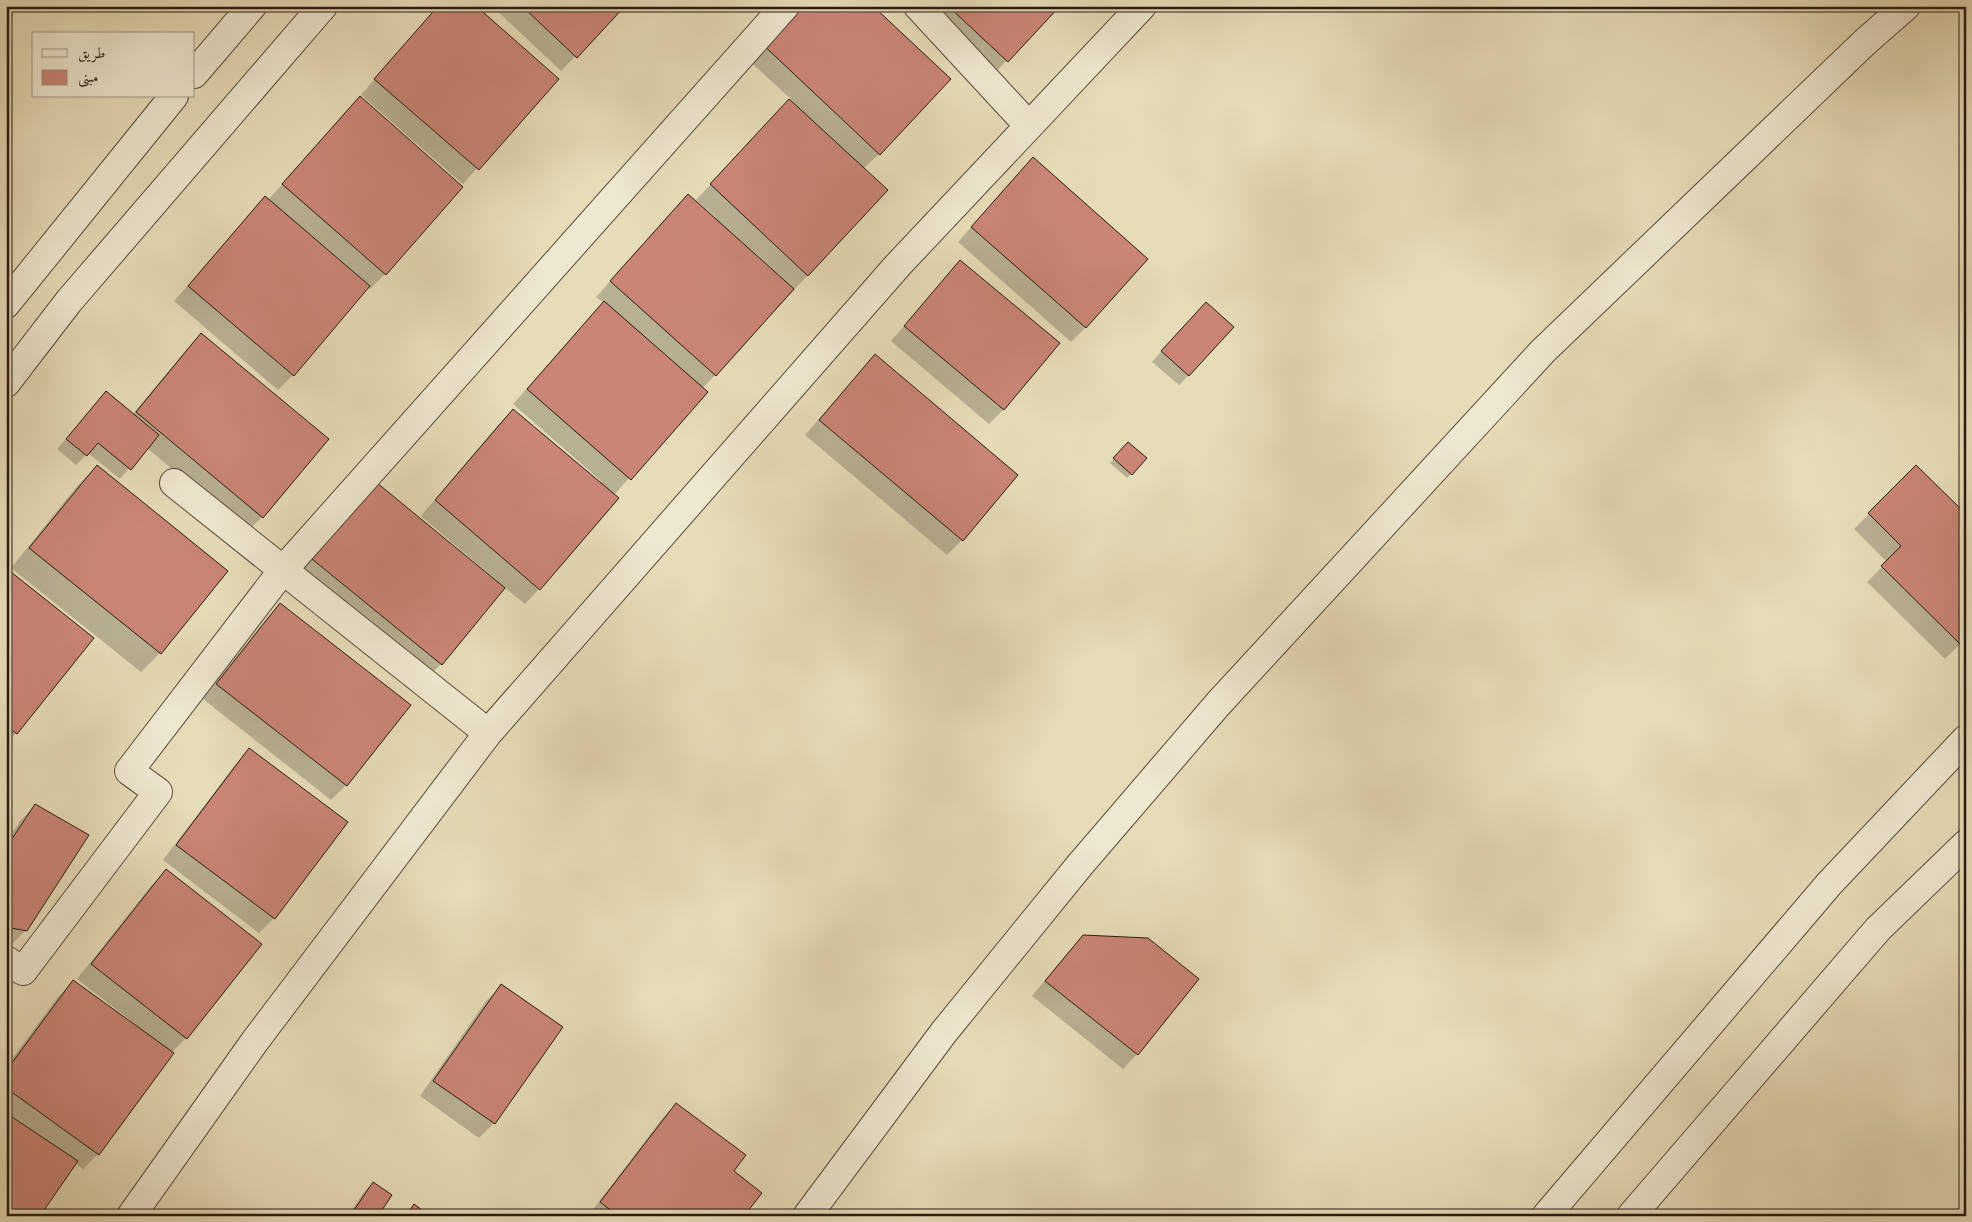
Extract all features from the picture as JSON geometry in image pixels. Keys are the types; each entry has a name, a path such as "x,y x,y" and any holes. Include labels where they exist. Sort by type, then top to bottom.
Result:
{"street":[{"path":"195,73 252,6"},
{"path":"6,383 69,301 324,6"},
{"path":"6,960 23,971 158,792 129,771 283,570 785,6"},
{"path":"918,6 1029,126"},
{"path":"131,1216 261,1033 488,733 898,265 1142,6"},
{"path":"807,1216 944,1032 1079,866 1218,704 1543,351 1864,43 1906,6"},
{"path":"6,304 172,98"},
{"path":"174,484 488,733"},
{"path":"1546,1216 1829,884 1966,740"},
{"path":"1631,1216 1878,929 1966,844"}],"building":[{"path":"438,6 476,6 559,79 479,170 374,79"},
{"path":"522,6 625,6 577,58"},
{"path":"792,6 873,6 951,79 880,155 759,41"},
{"path":"948,6 1060,6 1008,62"},
{"path":"360,96 463,187 386,275 282,184"},
{"path":"789,99 888,190 808,276 710,184"},
{"path":"1033,157 1148,259 1086,328 971,227"},
{"path":"688,194 794,289 716,376 610,281"},
{"path":"265,196 370,286 294,376 188,286"},
{"path":"960,260 1060,343 1004,410 904,326"},
{"path":"604,301 708,392 631,480 527,389"},
{"path":"1206,302 1234,327 1189,376 1161,351"},
{"path":"201,333 329,439 263,518 136,412"},
{"path":"875,354 1018,475 963,541 819,420"},
{"path":"106,391 159,435 131,470 98,443 87,456 66,439"},
{"path":"513,409 619,498 540,590 435,500"},
{"path":"1128,442 1147,458 1132,475 1113,458"},
{"path":"97,465 228,571 161,654 29,548"},
{"path":"1916,465 1966,514 1966,640 1961,645 1881,566 1901,546 1868,513"},
{"path":"376,482 505,588 442,665 312,559"},
{"path":"6,568 94,638 17,734 6,726"},
{"path":"280,603 411,705 347,786 216,684"},
{"path":"249,748 348,822 275,919 176,845"},
{"path":"35,804 89,835 27,931 6,927 6,848"},
{"path":"166,869 262,944 187,1039 91,964"},
{"path":"1083,935 1148,938 1199,979 1138,1055 1045,981"},
{"path":"73,980 174,1053 99,1155 6,1088 6,1071"},
{"path":"501,984 563,1027 495,1124 433,1081"},
{"path":"676,1103 746,1155 734,1171 762,1193 744,1216 618,1216 600,1202"},
{"path":"6,1113 78,1161 40,1216 6,1216"},
{"path":"373,1182 392,1195 378,1216 350,1216"},
{"path":"414,1204 430,1216 406,1216"}]}
